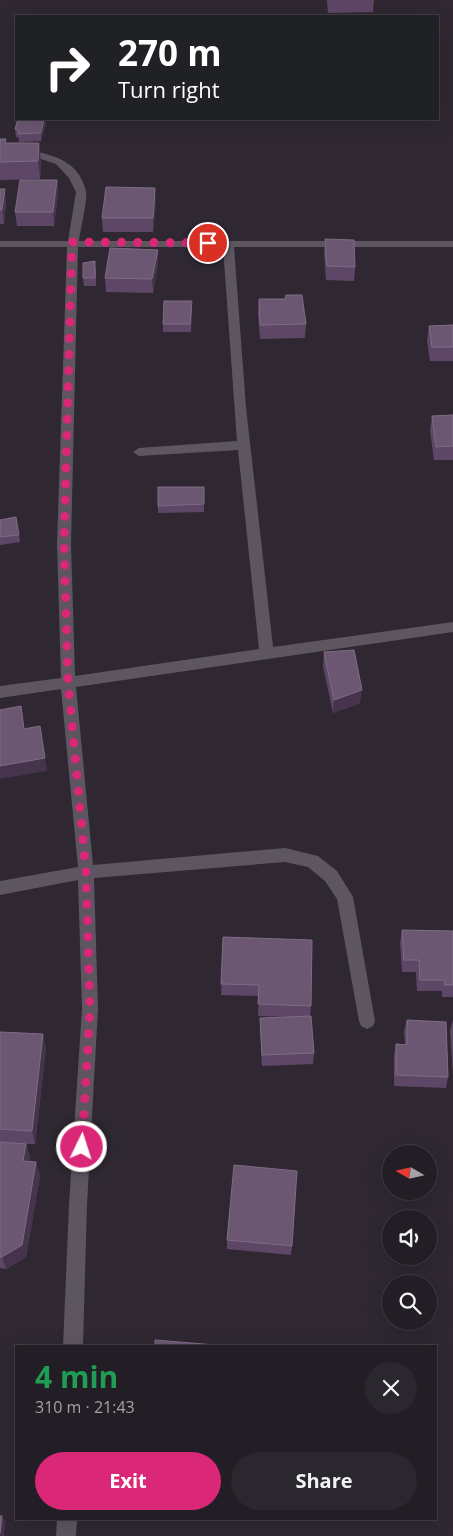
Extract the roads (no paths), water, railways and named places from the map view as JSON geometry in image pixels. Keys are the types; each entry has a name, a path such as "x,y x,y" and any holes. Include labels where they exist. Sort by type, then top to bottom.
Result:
{"street":[{"path":"0,151 40,154 60,162 74,177 81,192 72,242 64,544 68,682 86,872 90,1009 78,1206 73,1345"},
{"path":"0,244 72,242 453,244"},
{"path":"228,244 244,445 267,654"},
{"path":"139,452 244,445"},
{"path":"0,692 453,627"},
{"path":"0,888 86,872 285,855 312,861 331,876 345,897 367,1021"},
{"path":"66,1536 67,1520"}]}
